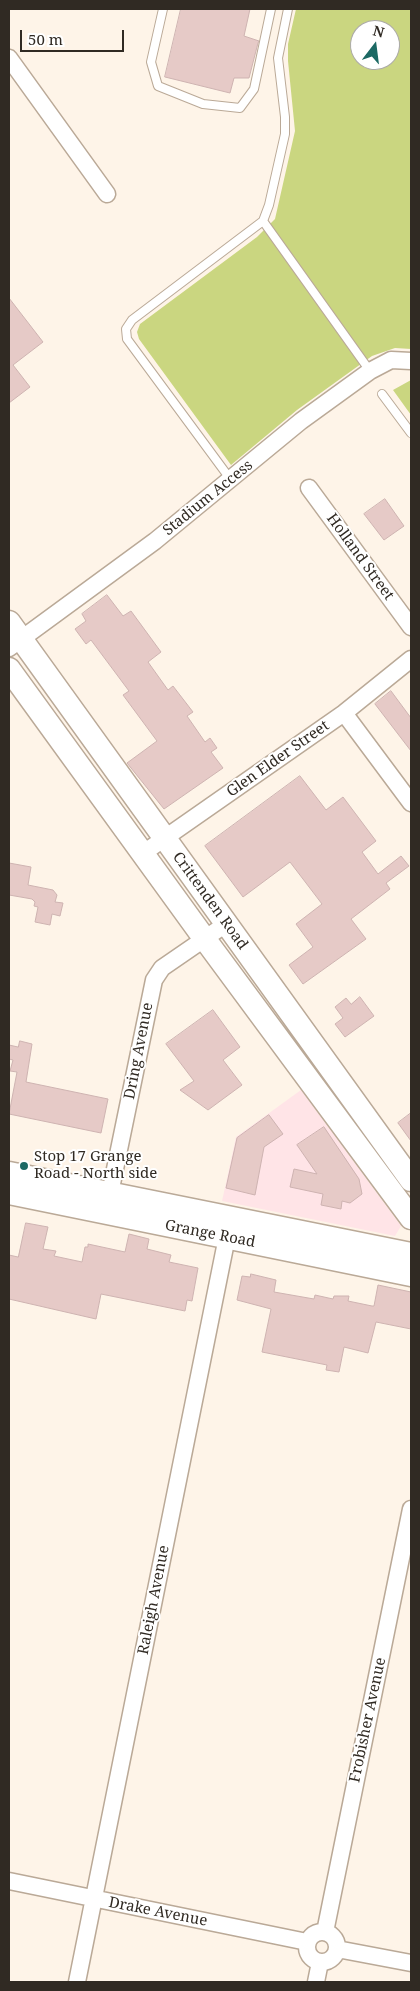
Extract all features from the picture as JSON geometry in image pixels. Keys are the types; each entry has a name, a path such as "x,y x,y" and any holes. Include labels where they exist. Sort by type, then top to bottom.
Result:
{"main road":[{"name":"Crittenden Road","path":"13,637 164,838 411,1180"},
{"name":"Crittenden Road","path":"9,669 142,854 411,1218"},
{"name":"Grange Road","path":"9,1173 108,1203 229,1228 411,1275"},
{"name":"Grange Road","path":"9,1193 108,1203"},
{"name":"Grange Road","path":"229,1228 401,1251"},
{"path":"401,1251 411,1240"}],"street":[{"path":"9,58 107,194"},
{"name":"Stadium Access","path":"13,637 156,541 301,421 370,371 391,360 411,361"},
{"name":"Holland Street","path":"309,488 411,627"},
{"name":"Glen Elder Street","path":"142,854 344,713 411,659"},
{"path":"344,713 411,803"},
{"name":"Dring Avenue","path":"108,1203 154,980 162,968 226,924"},
{"name":"Raleigh Avenue","path":"77,1982 229,1228"},
{"name":"Frobisher Avenue","path":"325,1932 411,1509"},
{"name":"Drake Avenue","path":"9,1881 307,1942"},
{"path":"325,1932 336,1939 337,1948 333,1958 320,1962 311,1957 307,1942 313,1934 325,1932"},
{"path":"337,1948 411,1963"},
{"path":"316,1982 320,1962"}],"lane":[{"path":"163,9 151,62 158,86 203,104 240,108 254,89 271,9"},
{"path":"231,480 127,338 126,329 132,320 263,221 269,205 285,134 285,117 278,58 288,9"},
{"path":"263,221 370,371"},
{"path":"382,394 411,433"}],"shaded area":[{"path":"301,1090 401,1226 395,1236 222,1201 236,1137"}],"green space":[{"path":"296,9 411,9 411,349 395,348 372,356 297,410 231,465 139,339 137,332 140,324 257,237 275,219 295,131 288,44"},
{"path":"411,380 411,415 393,390"}],"building":[{"path":"181,9 250,9 244,36 259,41 249,78 234,78 230,93 165,77"},
{"path":"9,298 43,342 13,365 30,387 9,403"},
{"path":"385,499 404,526 384,540 364,514"},
{"path":"107,595 123,616 131,611 161,652 148,662 168,690 173,686 193,712 187,716 205,742 210,738 217,748 211,752 223,768 164,809 127,763 157,741 123,695 129,691 91,640 86,644 75,629 86,621 82,614"},
{"path":"391,691 411,718 411,751 375,704"},
{"path":"300,776 326,810 343,797 376,841 362,852 378,874 401,856 409,866 386,883 390,889 351,919 366,939 303,984 289,965 313,947 296,924 322,904 290,862 243,897 205,846"},
{"path":"9,863 31,867 28,885 53,890 57,895 55,902 63,903 60,916 52,914 50,925 35,922 38,907 34,906 35,902 32,899 9,895"},
{"path":"360,997 374,1016 345,1037 335,1024 343,1018 335,1007 346,998 351,1004"},
{"path":"213,1010 240,1047 223,1060 242,1085 208,1110 180,1090 194,1081 166,1044"},
{"path":"20,1041 32,1044 26,1082 108,1099 101,1133 9,1114 17,1072 10,1071 13,1060 9,1059 9,1045 18,1047"},
{"path":"411,1113 411,1141 398,1123"},
{"path":"269,1115 283,1134 264,1147 255,1195 226,1188 237,1138"},
{"path":"324,1127 359,1179 362,1194 350,1203 342,1201 341,1209 321,1205 323,1194 290,1187 294,1169 317,1174 297,1145"},
{"path":"26,1223 48,1227 43,1249 56,1251 54,1256 82,1262 85,1247 88,1247 88,1244 125,1252 129,1234 149,1239 147,1249 171,1255 169,1262 198,1268 192,1301 187,1300 185,1311 101,1294 96,1319 9,1299 9,1255 18,1257"},
{"path":"251,1274 276,1280 274,1292 314,1299 315,1295 333,1299 334,1296 349,1296 348,1301 372,1306 374,1306 378,1285 411,1292 411,1329 376,1322 368,1353 344,1347 339,1372 326,1370 327,1365 262,1352 271,1309 237,1300 242,1276 250,1277"}],"place":[{"name":"Stop 17 Grange Road - North side","path":"24,1166"}]}
